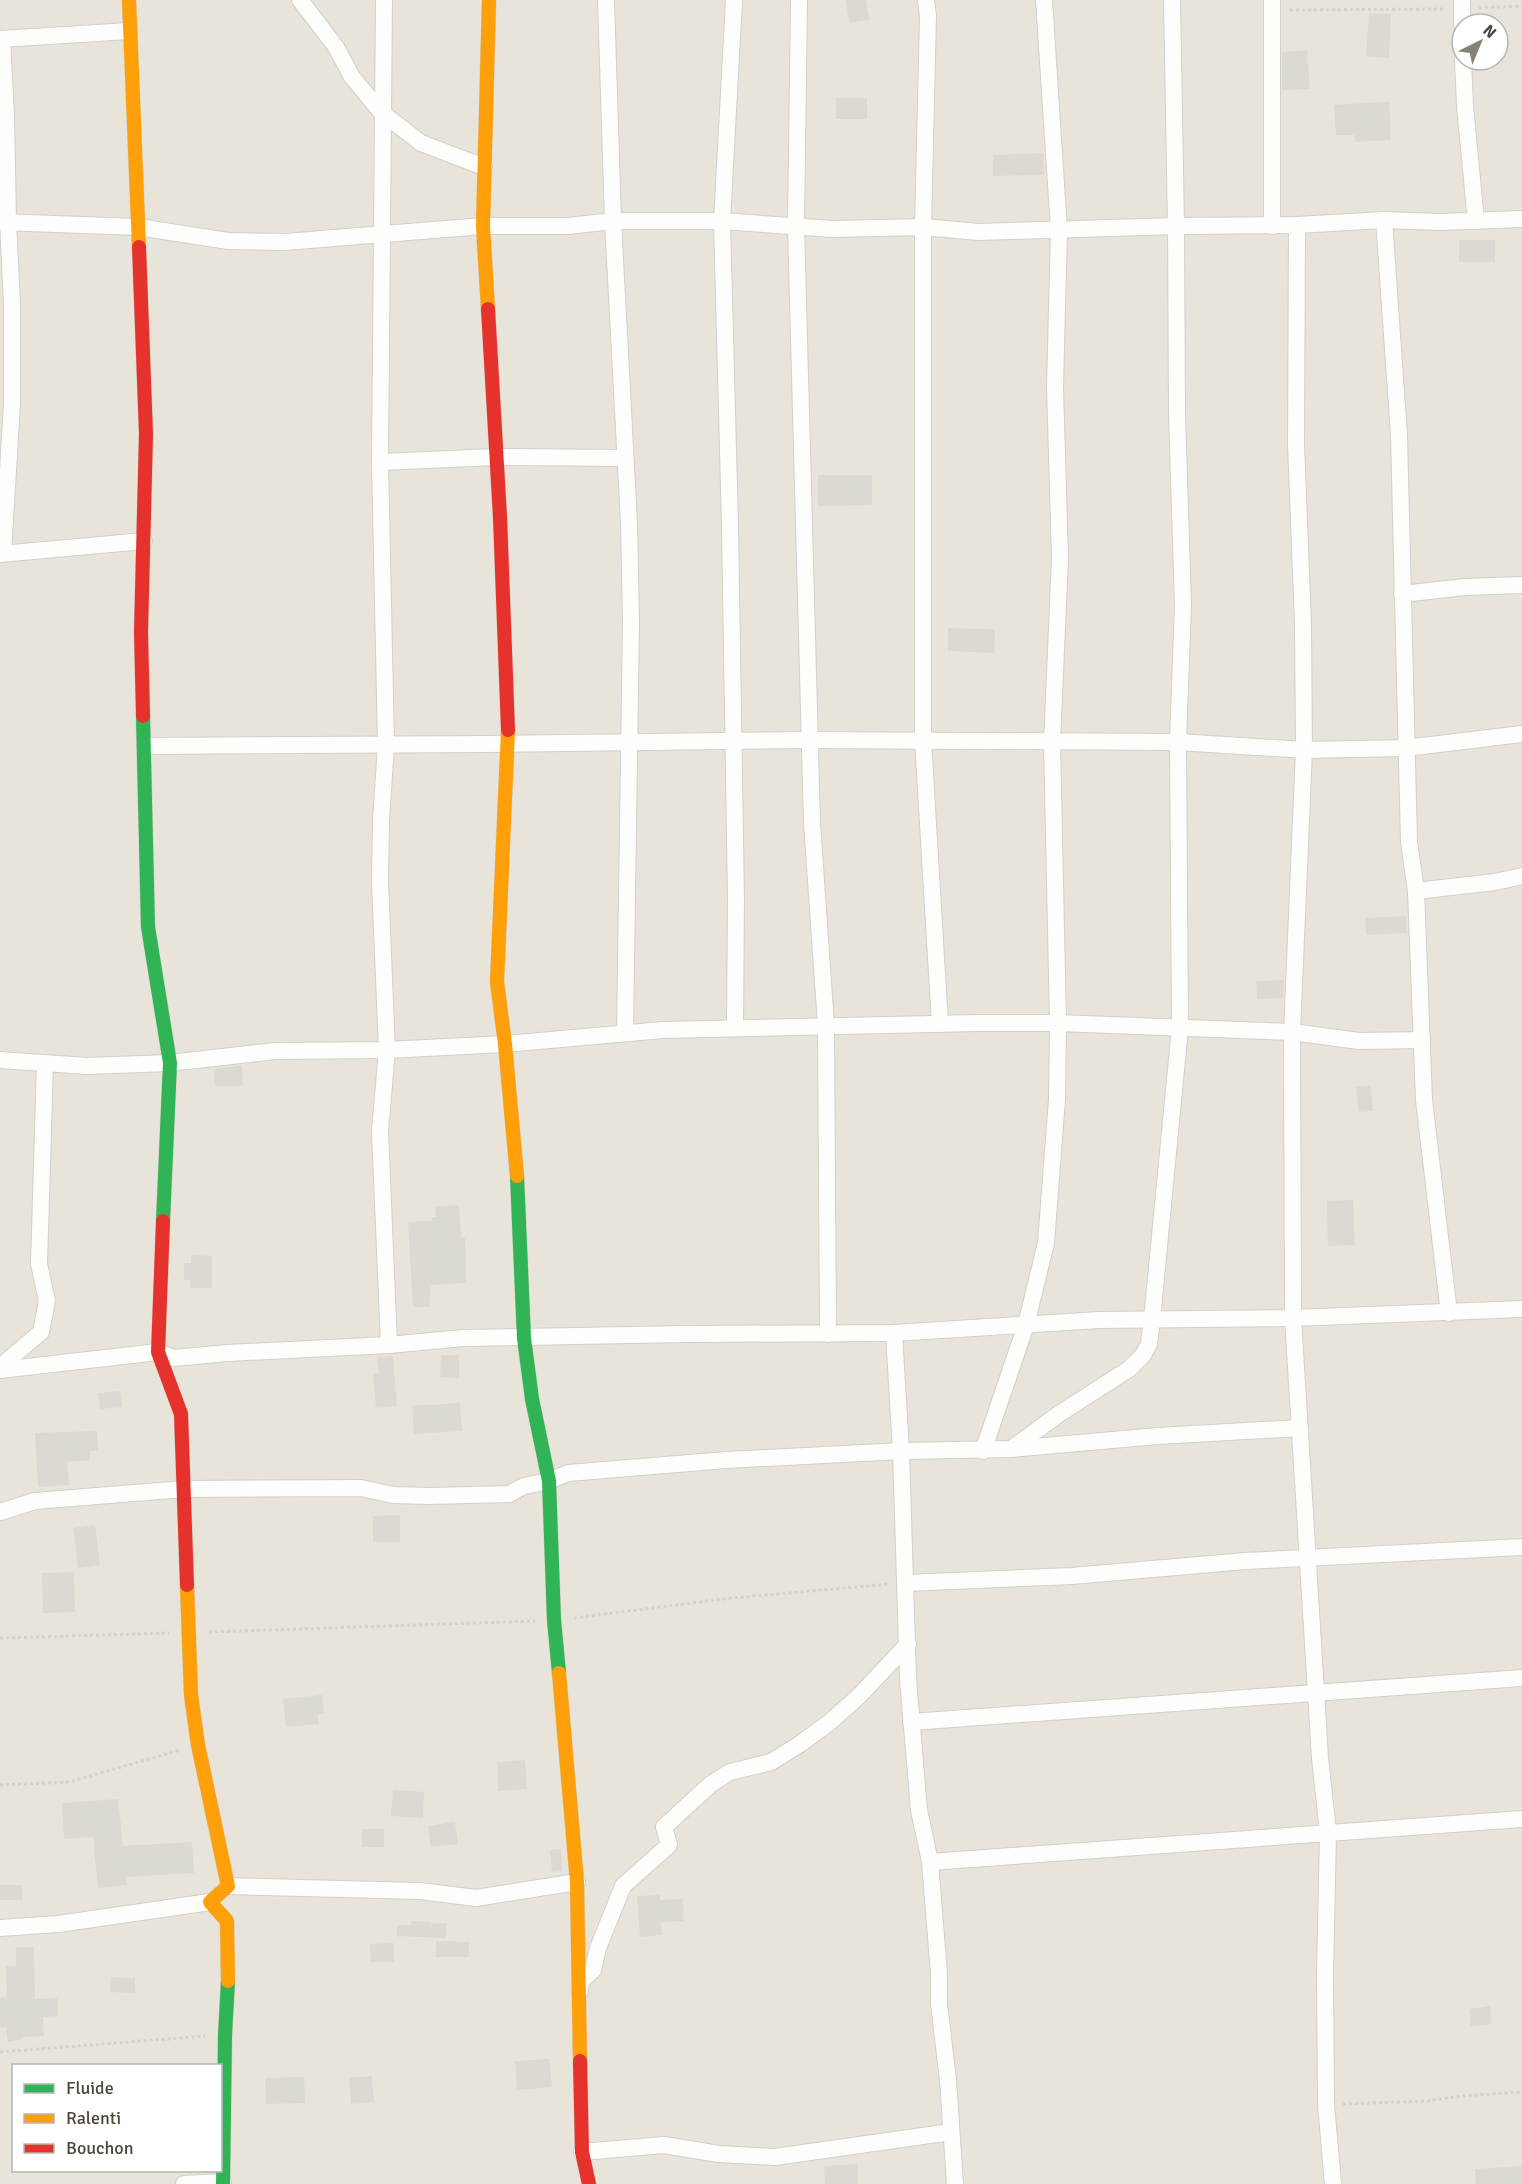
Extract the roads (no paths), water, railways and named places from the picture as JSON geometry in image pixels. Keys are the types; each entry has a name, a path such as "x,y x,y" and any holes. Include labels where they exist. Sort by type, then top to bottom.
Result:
{"street":[{"path":"129,0 146,434 141,632 148,927 170,1063 158,1352 181,1414 191,1695 198,1745 228,1886"},
{"path":"300,0 336,47 352,77 381,112 421,143 484,167"},
{"path":"384,0 381,112 380,462 386,744 380,882 387,1050 380,1131 389,1345"},
{"path":"489,0 483,226 496,457 508,744 496,957 497,982 506,1044 517,1174 524,1338 532,1399 549,1481 554,1620 577,1882 582,2152 589,2184"},
{"path":"606,0 613,220 629,524 631,621 625,1032"},
{"path":"734,0 722,221 730,526 736,899 735,1028"},
{"path":"799,0 796,226 813,853 826,1025 828,1334"},
{"path":"926,0 928,16 923,227 923,740 940,1024"},
{"path":"983,1451 1026,1324 1046,1243 1057,1099 1058,1023 1052,742 1060,558 1055,387 1059,230 1044,0"},
{"path":"1011,1449 1059,1414 1129,1369 1143,1355 1149,1344 1152,1319 1179,1028 1178,742 1183,605 1177,414 1172,0"},
{"path":"1272,5 1272,226"},
{"path":"129,31 1,39 6,115 4,222 12,305 12,404 1,554 144,541"},
{"path":"1464,72 1476,221"},
{"path":"4,222 138,227 228,241 285,242 483,226 568,226 613,220 722,221 832,229 923,227 980,232 1176,226 1272,226 1384,220 1440,222 1522,219"},
{"path":"1384,220 1399,435 1409,842 1416,891 1424,1100 1449,1313"},
{"path":"1297,225 1296,444 1303,624 1304,750 1292,1032 1293,1318 1320,1758 1328,1832 1324,1976 1326,2104 1333,2184"},
{"path":"380,462 496,457 625,458"},
{"path":"1402,594 1465,587 1522,585"},
{"path":"145,746 923,740 1178,742 1304,750 1406,748 1522,734"},
{"path":"1416,891 1495,882 1522,876"},
{"path":"0,1060 87,1065 170,1063 275,1052 387,1050 506,1044 625,1032 826,1025 1058,1023 1292,1032 1359,1041 1422,1040"},
{"path":"0,1369 41,1332 47,1301 39,1264 45,1064"},
{"path":"0,1369 158,1352 174,1358 389,1345 463,1338 686,1334 894,1334 971,1330 1026,1324 1152,1319 1293,1318 1522,1309"},
{"path":"894,1334 901,1451 911,1722 919,1810 930,1862 939,1974 939,2004 948,2080 955,2184"},
{"path":"0,1512 34,1501 184,1489 361,1488 393,1495 509,1494 524,1486 549,1481 568,1473 726,1460 901,1451 983,1451 1158,1436 1300,1428"},
{"path":"905,1583 1072,1576 1309,1558 1522,1547"},
{"path":"578,2004 581,1981 593,1970 598,1948 623,1886 669,1845 664,1827 711,1784 730,1772 771,1762 830,1722 859,1696 908,1644"},
{"path":"911,1722 1522,1678"},
{"path":"930,1862 1522,1819"},
{"path":"0,1928 58,1924 210,1902 228,1886 420,1891 476,1898 577,1882"},
{"path":"184,2184 223,2183 228,1985 227,1921 210,1902"},
{"path":"582,2152 664,2145 719,2154 775,2157 951,2132"}]}
